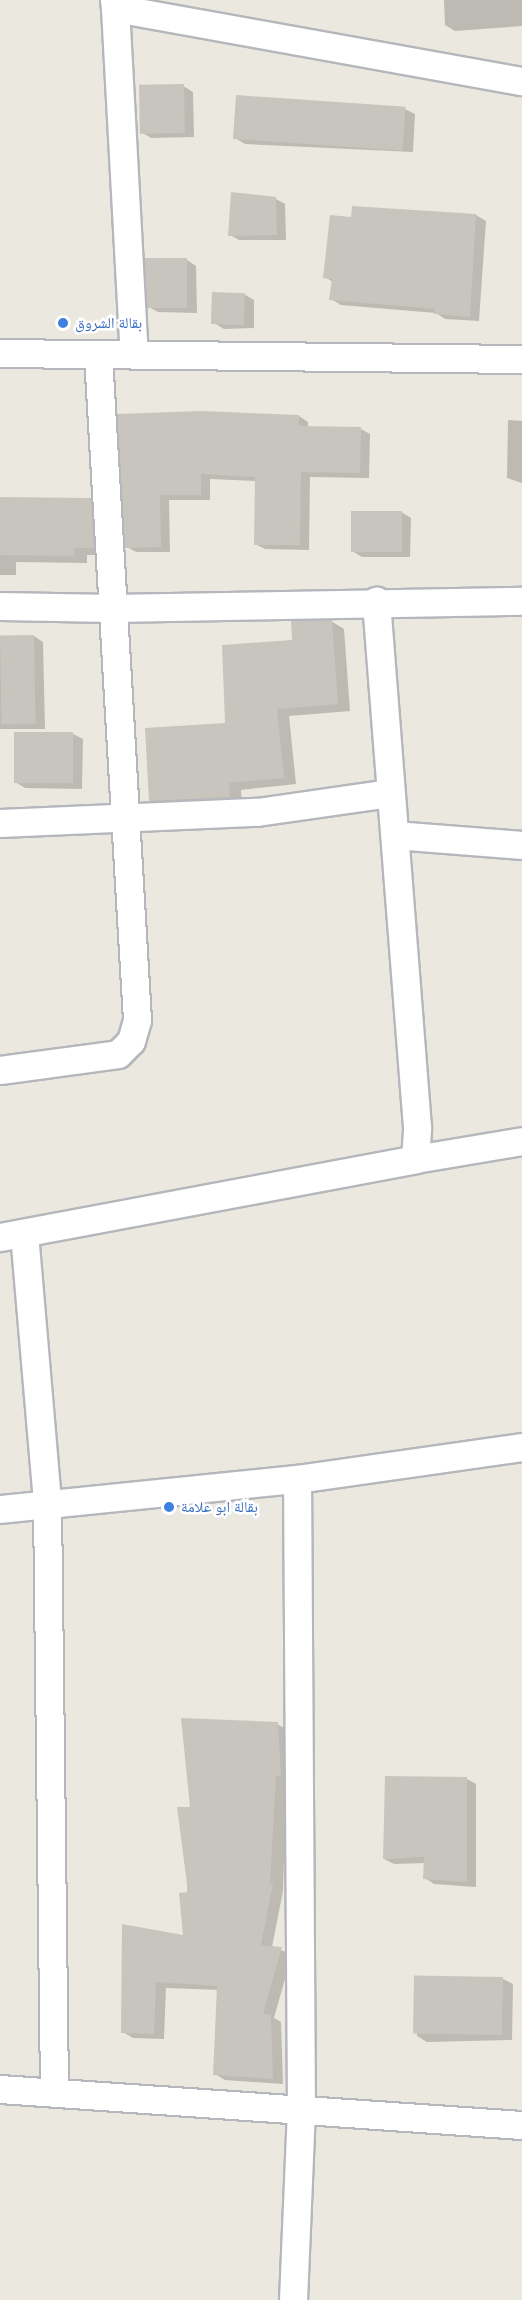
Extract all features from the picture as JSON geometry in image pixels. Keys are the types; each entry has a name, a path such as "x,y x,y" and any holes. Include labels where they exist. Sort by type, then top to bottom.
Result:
{"street":[{"path":"134,354 114,4 522,81"},
{"path":"0,353 522,359"},
{"path":"0,1070 118,1054 131,1041 136,1020 98,355"},
{"path":"376,601 388,793 395,835 417,1126 415,1159"},
{"path":"0,606 112,608 376,601 522,601"},
{"path":"0,823 257,812 388,793"},
{"path":"395,835 522,845"},
{"path":"54,2093 47,1502 12,1235 522,1141"},
{"path":"0,1509 47,1502 297,1479 522,1448"},
{"path":"293,2300 301,2111 297,1479"},
{"path":"0,2089 522,2125"}],"building":[{"path":"184,84 185,133 140,134 139,85"},
{"path":"236,95 406,107 403,151 233,139"},
{"path":"231,192 276,197 277,235 228,236"},
{"path":"352,206 476,214 470,317 434,314 435,309 329,300 332,279 323,278 330,215 351,217"},
{"path":"145,258 187,258 187,308 145,308"},
{"path":"212,292 245,293 244,325 211,324"},
{"path":"201,411 299,415 299,426 361,427 360,473 301,472 300,545 254,545 255,477 201,474 201,495 160,495 161,547 125,548 117,414"},
{"path":"0,497 91,498 94,548 74,548 74,556 0,555"},
{"path":"351,511 402,511 402,552 351,552"},
{"path":"332,620 338,704 277,709 284,778 229,783 230,797 149,801 145,728 225,723 222,645 292,640 291,621"},
{"path":"34,635 36,724 2,725 0,636"},
{"path":"14,732 73,732 73,783 14,783"},
{"path":"181,1718 278,1722 281,1776 276,1776 270,1884 273,1883 261,1945 282,1947 263,2014 271,2015 273,2079 213,2075 217,1986 156,1982 154,2034 121,2033 122,1924 183,1935 179,1893 188,1892 177,1807 190,1807"},
{"path":"385,1776 467,1777 467,1882 423,1879 424,1857 383,1859"},
{"path":"414,1975 503,1977 502,2035 413,2033"}],"place":[{"name":"بقالة الشروق","path":"63,323"},
{"name":"بقالة ابو علامة","path":"169,1507"}]}
